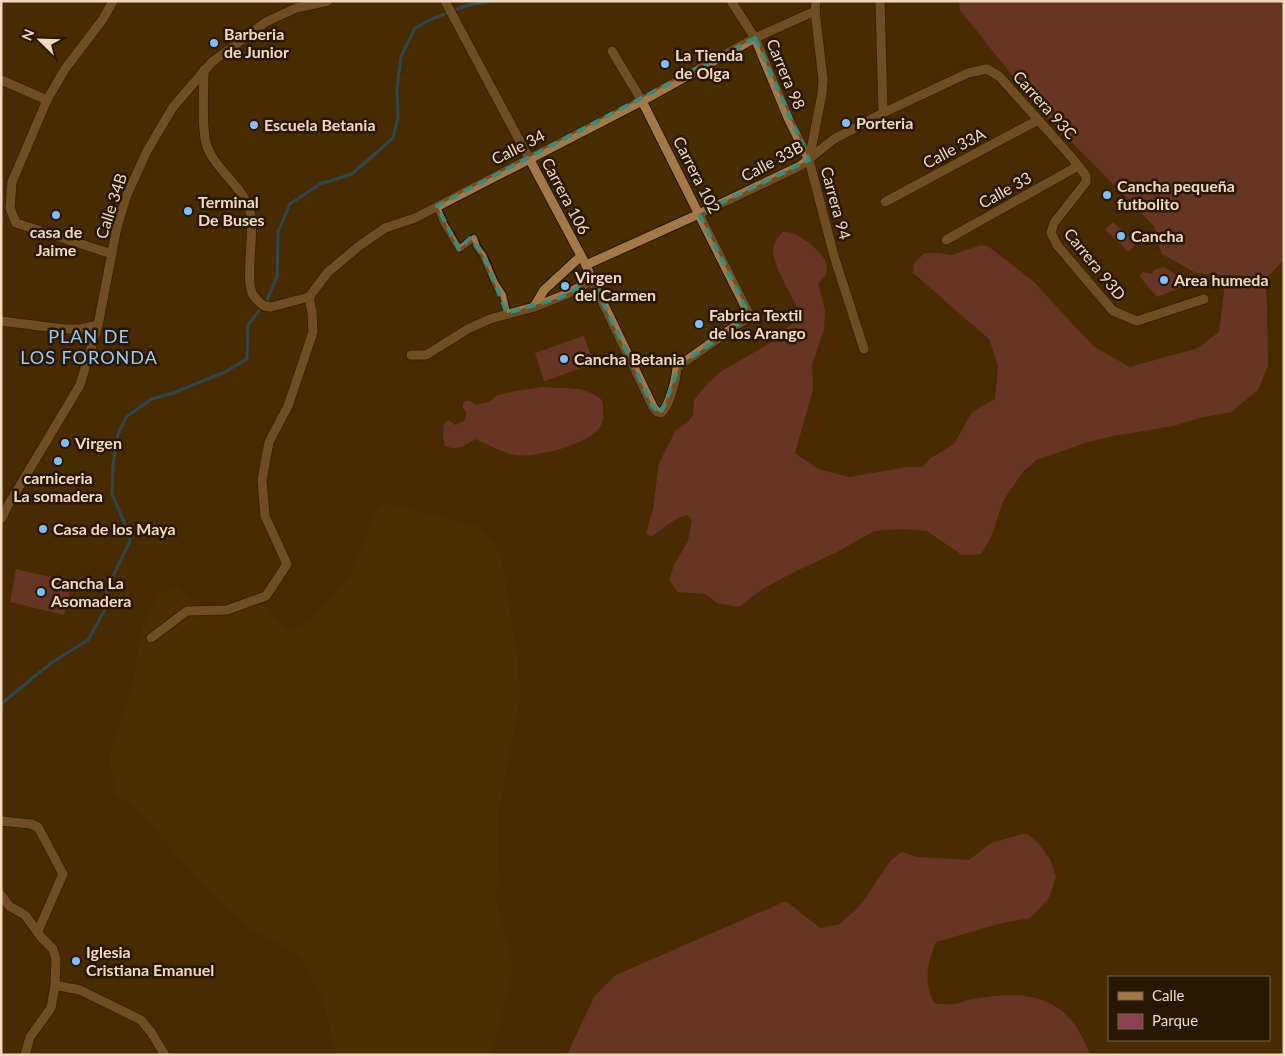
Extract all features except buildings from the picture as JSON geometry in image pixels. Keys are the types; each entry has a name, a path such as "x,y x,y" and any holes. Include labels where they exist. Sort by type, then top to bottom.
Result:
{"street":[{"path":"112,254 16,223 10,208 12,182 47,100 65,69 113,1"},
{"name":"Calle 34B","path":"1,519 80,385 98,325 117,227 127,195 147,151 173,107 212,62 266,22 296,8 328,1"},
{"name":"Carrera 106","path":"446,1 528,159 586,265 653,408"},
{"name":"Carrera 98","path":"731,1 755,38 789,120 809,160"},
{"name":"Carrera 94","path":"816,1 815,11 823,79 822,94 809,160 834,256 864,349"},
{"path":"880,1 883,114"},
{"name":"Calle 34","path":"309,297 328,272 359,246 385,228 415,218 642,101 755,38 815,11"},
{"name":"Carrera 102","path":"612,51 642,101 750,316 680,365 664,410 661,413 653,408"},
{"name":"Carrera 93C","path":"968,73 987,69 999,76 1078,166 1086,176 1086,182"},
{"path":"151,638 187,611 227,610 266,596 287,564 265,516 262,480 268,442 288,406 313,332 309,297 271,307 264,306 253,294 250,282 251,216 246,200 218,167 206,145 204,70"},
{"name":"Calle 33B","path":"586,265 700,214 800,166 834,139 968,73"},
{"path":"1,80 47,100"},
{"name":"Calle 33A","path":"885,202 1038,120"},
{"name":"Calle 33","path":"946,240 1078,166"},
{"name":"Carrera 93D","path":"1086,182 1054,223 1051,233 1057,246 1113,312 1137,321 1204,299"},
{"path":"437,206 459,249 474,238 503,295 507,313"},
{"path":"534,307 544,290 581,256"},
{"path":"411,355 426,355 478,324 507,313 534,307 567,294 592,280"},
{"path":"1,321 73,329 98,325"},
{"path":"1,821 31,824 38,828 63,874 38,931"},
{"path":"1,895 9,906 25,915 41,937 53,949 56,959 55,985 51,1008 30,1037 25,1055"},
{"path":"55,985 80,990 141,1020 165,1055"}],"highlighted area":[{"path":"755,38 809,160 699,214 750,316 680,365 661,413 653,407 592,280 559,298 507,313 483,255 470,238 459,249 437,206"}],"shaded area":[{"path":"386,503 480,527 501,553 518,660 520,701 498,815 497,902 514,968 492,1055 336,1055 322,997 299,955 249,928 207,889 136,808 116,794 109,759 130,696 143,624 159,593 177,586 199,609 265,606 289,631 311,620 351,574 376,510"}],"green space":[{"path":"959,1 1284,1 1284,260 1265,279 1268,366 1258,390 1231,412 1173,426 1088,442 1036,460 1022,473 1003,501 992,535 981,554 962,555 927,531 903,529 874,531 761,590 739,607 717,603 705,594 678,592 669,580 674,565 688,541 692,520 688,515 680,517 652,536 646,533 653,509 659,463 676,430 688,422 693,415 694,400 709,382 722,371 777,339 781,331 792,324 799,313 774,258 773,249 775,242 783,232 799,236 810,244 821,254 827,265 825,276 818,283 825,310 824,330 812,364 813,390 795,453 818,469 849,477 908,467 923,467 931,458 954,444 972,412 995,399 998,365 989,339 913,273 914,263 925,253 952,255 981,245 989,247 1033,281 1093,346 1130,367 1198,348 1219,332 1226,276 1196,273 1162,254 1154,226 1039,109 960,10"},
{"name":"Cancha","path":"1113,222 1136,243 1129,252 1105,230"},
{"name":"Area humeda","path":"1164,267 1190,284 1157,297 1140,277 1142,272 1152,274 1154,270"},
{"name":"Cancha Betania","path":"584,336 594,364 544,381 535,353"},
{"path":"544,387 581,390 595,395 602,400 604,412 602,423 597,431 577,443 536,454 510,454 475,439 461,447 445,446 443,436 444,424 449,420 455,425 464,421 467,413 463,408 463,404 466,401 476,405 489,402 496,396"},
{"name":"Cancha La Asomadera","path":"16,569 72,582 64,615 10,602"},
{"path":"1026,833 1038,843 1050,859 1056,877 1049,898 1030,918 1002,923 936,942 930,958 928,973 931,996 935,1004 955,1004 973,999 1012,995 1045,1001 1059,1009 1071,1020 1081,1035 1090,1055 567,1055 594,997 616,975 786,901 820,928 840,924 860,906 891,860 902,852 917,857 969,860 991,843"}],"waterway":[{"path":"1,704 51,663 88,640 108,604 106,590 130,541 112,494 113,465 118,434 127,416 152,399 173,393 225,372 247,359 248,325 266,302 277,277 278,232 290,204 320,184 352,174 393,138 398,117 397,89 401,56 415,28 465,6 492,1"}],"place":[{"name":"Barberia de Junior","path":"214,43"},
{"name":"La Tienda de Olga","path":"665,64"},
{"name":"Porteria","path":"846,123"},
{"name":"Escuela Betania","path":"254,125"},
{"name":"Cancha pequeña futbolito","path":"1107,195"},
{"name":"Terminal De Buses","path":"188,211"},
{"name":"casa de Jaime","path":"56,215"},
{"name":"Cancha","path":"1121,236"},
{"name":"Area humeda","path":"1164,280"},
{"name":"Virgen del Carmen","path":"565,286"},
{"name":"Fabrica Textil de los Arango","path":"699,324"},
{"name":"Cancha Betania","path":"564,359"},
{"name":"Virgen","path":"65,443"},
{"name":"carniceria La somadera","path":"58,461"},
{"name":"Casa de los Maya","path":"43,529"},
{"name":"Cancha La Asomadera","path":"41,592"},
{"name":"Iglesia Cristiana Emanuel","path":"76,961"}],"district":[{"name":"PLAN DE LOS FORONDA","path":"89,347"}]}
